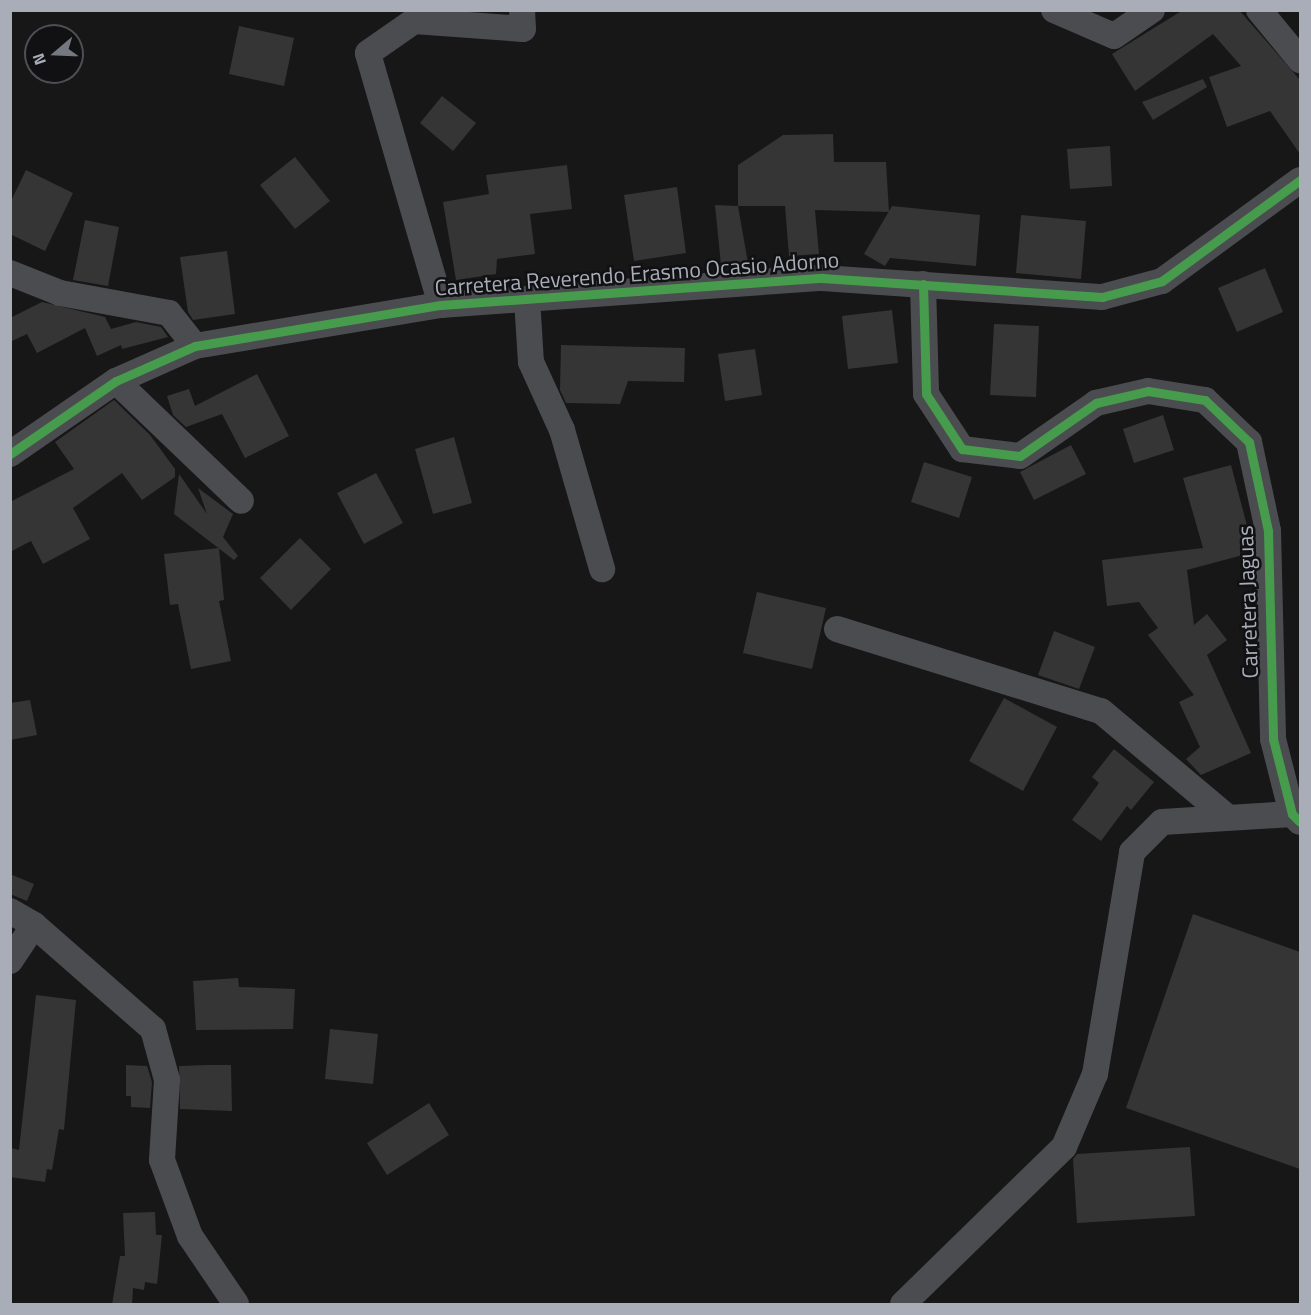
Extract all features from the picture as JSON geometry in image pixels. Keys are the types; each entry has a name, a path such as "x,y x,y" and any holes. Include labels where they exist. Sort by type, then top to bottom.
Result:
{"street":[{"path":"441,305 368,53 414,21 523,29 522,10"},
{"path":"1054,10 1114,36 1152,10"},
{"path":"1259,10 1300,60"},
{"name":"Carretera Reverendo Erasmo Ocasio Adorno","path":"10,454 116,381 195,346 441,305 822,278 1102,297 1162,281 1300,180"},
{"path":"10,273 60,293 170,313 195,346"},
{"name":"Carretera Jaguas","path":"923,284 926,394 962,449 1020,456 1096,403 1148,391 1205,400 1249,442 1268,531 1273,739 1296,818"},
{"path":"526,299 531,362 562,430 602,569"},
{"path":"116,381 241,501"},
{"path":"837,629 1101,711 1225,815"},
{"path":"903,1305 1064,1147 1095,1074 1132,852 1162,822 1225,815 1296,818"},
{"path":"10,911 34,925 153,1029 166,1080 162,1160 190,1236 236,1305"},
{"path":"10,961 34,925"}],"building":[{"path":"1183,10 1239,10 1300,80 1300,154 1270,111 1227,127 1209,77 1241,66 1213,34 1135,91 1112,54"},
{"path":"239,26 294,38 284,86 229,74"},
{"path":"1203,79 1207,87 1153,120 1142,102"},
{"path":"442,96 476,123 453,151 420,123"},
{"path":"833,134 834,162 886,162 889,212 815,210 819,254 789,256 785,206 738,206 738,165 783,135"},
{"path":"1110,146 1112,186 1070,189 1067,149"},
{"path":"295,157 330,201 295,229 260,185"},
{"path":"567,165 572,209 530,214 535,254 497,259 496,274 456,280 443,202 489,194 486,175"},
{"path":"26,170 73,193 45,251 10,234 10,203"},
{"path":"677,187 686,253 634,261 624,195"},
{"path":"715,205 738,206 748,263 721,265"},
{"path":"892,206 980,215 976,266 890,258 885,266 864,254"},
{"path":"1021,215 1086,221 1081,279 1016,273"},
{"path":"85,220 119,227 108,286 73,280"},
{"path":"227,251 235,314 193,320 188,312 180,257"},
{"path":"1265,268 1283,312 1237,332 1218,288"},
{"path":"42,302 105,317 111,329 136,322 161,327 168,337 122,349 121,345 97,356 85,328 37,353 27,334 10,342 10,318"},
{"path":"892,310 898,363 848,369 842,316"},
{"path":"994,324 1039,326 1036,397 990,395"},
{"path":"561,345 685,348 684,382 628,381 620,404 566,403 560,390"},
{"path":"755,349 762,395 725,401 718,354"},
{"path":"257,374 289,436 245,458 222,414 186,427 173,415 167,396 189,389 195,406"},
{"path":"114,400 150,435 175,469 175,477 142,500 122,473 73,508 90,539 43,564 31,541 10,552 10,502 74,469 55,442"},
{"path":"1163,415 1174,450 1134,463 1123,429"},
{"path":"454,437 472,503 433,514 415,449"},
{"path":"1071,445 1086,474 1034,500 1020,472"},
{"path":"924,462 972,477 959,518 911,502"},
{"path":"1231,465 1254,552 1187,570 1194,625 1207,614 1227,640 1207,655 1251,753 1201,775 1186,759 1200,747 1179,702 1194,695 1148,635 1158,628 1139,602 1107,606 1102,560 1203,548 1183,478"},
{"path":"376,473 403,523 364,544 337,493"},
{"path":"179,474 207,514 198,488 233,514 223,537 238,556 234,560 174,514"},
{"path":"300,538 331,569 291,610 260,578"},
{"path":"219,548 224,600 219,601 231,661 191,669 178,604 170,605 164,554"},
{"path":"757,592 826,608 812,669 743,653"},
{"path":"1054,631 1095,647 1079,689 1038,675"},
{"path":"1004,698 1057,727 1023,791 969,761"},
{"path":"30,700 37,735 10,740 10,703"},
{"path":"1114,749 1154,782 1131,810 1127,806 1101,841 1072,820 1099,783 1092,777"},
{"path":"10,874 34,884 27,901 10,894"},
{"path":"1193,914 1300,952 1300,1169 1126,1108"},
{"path":"238,978 239,987 295,989 293,1029 196,1030 193,981"},
{"path":"36,995 76,1000 64,1130 59,1129 52,1170 47,1169 45,1182 10,1177 10,1148 19,1150"},
{"path":"330,1029 378,1034 373,1084 325,1079"},
{"path":"126,1065 147,1066 152,1082 150,1108 131,1107 131,1096 126,1096"},
{"path":"231,1065 232,1111 180,1109 179,1066"},
{"path":"429,1103 449,1135 387,1175 367,1143"},
{"path":"1190,1147 1195,1216 1077,1223 1073,1159 1077,1154"},
{"path":"155,1212 156,1235 162,1235 157,1284 145,1282 144,1290 133,1288 132,1305 112,1305 120,1256 125,1256 123,1213"}],"cycle path":[{"path":"10,454 116,381 195,346 441,305 822,278 1102,297 1162,281 1300,180"},
{"path":"923,284 926,394 962,449 1020,456 1096,403 1148,391 1205,400 1249,442 1268,531 1273,739 1292,814 1300,822"}]}
